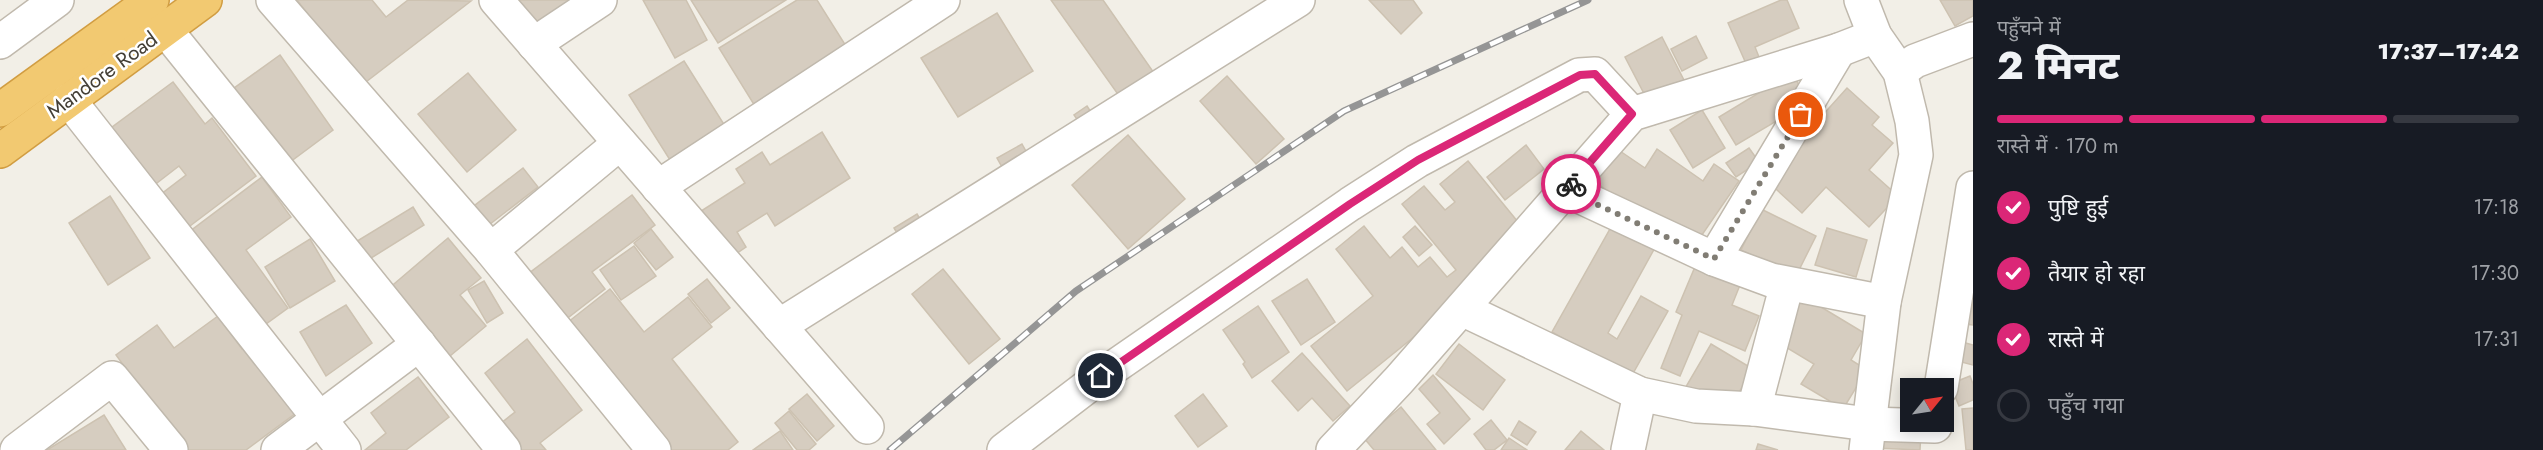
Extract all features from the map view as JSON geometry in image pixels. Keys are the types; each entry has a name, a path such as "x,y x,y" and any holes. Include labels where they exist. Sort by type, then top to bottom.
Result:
{"highway":[{"name":"Mandore Road","path":"0,110 152,0"},
{"name":"Mandore Road","path":"0,150 205,0"}],"street":[{"path":"0,42 57,0"},
{"path":"273,0 491,250 654,450"},
{"path":"496,0 867,427"},
{"path":"534,44 600,0"},
{"path":"658,187 944,0"},
{"path":"779,326 1298,0"},
{"path":"1861,0 1875,36 1908,67 1916,155 1884,302 1873,433"},
{"path":"165,30 504,450"},
{"path":"1333,450 1399,380 1632,114 1839,50 1875,36"},
{"path":"1908,67 1973,39"},
{"path":"1714,259 1839,50"},
{"path":"1020,445 1101,376 1350,204 1418,160 1580,75 1595,74 1632,114"},
{"path":"69,100 344,450"},
{"path":"491,250 620,143"},
{"path":"1943,378 1973,188"},
{"path":"1566,190 1714,259 1787,284 1884,302"},
{"path":"1754,409 1787,284"},
{"path":"1462,309 1640,394 1696,406 1754,409 1873,433 1937,432"},
{"path":"278,450 419,344"},
{"path":"18,450 112,378 171,450"},
{"path":"1628,450 1640,394"}],"building":[{"path":"297,0 372,0 386,17 408,0 471,1 362,85"},
{"path":"506,0 577,0 529,37"},
{"path":"643,0 686,0 707,40 675,58"},
{"path":"691,0 786,0 718,43"},
{"path":"797,0 817,0 851,54 758,111 719,48"},
{"path":"1051,0 1103,0 1161,83 1127,107"},
{"path":"1369,0 1413,0 1422,13 1401,34"},
{"path":"1781,0 1787,0 1799,28 1755,47 1761,62 1748,68 1728,23"},
{"path":"1940,0 1973,0 1973,16 1955,26"},
{"path":"997,13 1033,71 958,117 921,58"},
{"path":"1696,36 1707,58 1682,71 1671,49"},
{"path":"1662,37 1688,88 1651,107 1625,57"},
{"path":"280,55 333,130 282,168 223,96"},
{"path":"684,61 725,126 670,160 629,95"},
{"path":"468,73 516,130 467,172 418,114"},
{"path":"1792,73 1805,95 1776,113 1780,119 1736,145 1719,117"},
{"path":"1227,76 1284,139 1256,164 1200,101"},
{"path":"173,82 205,124 212,118 256,176 182,232 156,198 186,175 179,166 144,193 100,136"},
{"path":"1847,88 1879,117 1872,125 1893,143 1869,170 1898,196 1869,227 1826,187 1802,213 1765,179"},
{"path":"1087,106 1096,120 1083,128 1074,115"},
{"path":"1702,110 1725,148 1693,168 1670,130"},
{"path":"822,132 850,178 775,226 767,213 737,232 746,247 727,260 698,213 745,183 736,169 762,152 770,165"},
{"path":"1128,135 1185,199 1128,249 1072,185"},
{"path":"1022,144 1032,162 1007,176 997,158"},
{"path":"1526,145 1544,169 1505,200 1487,177"},
{"path":"1749,148 1759,162 1736,177 1726,163"},
{"path":"1617,149 1645,168 1657,149 1703,181 1714,164 1739,181 1693,248 1595,182"},
{"path":"1468,161 1523,228 1482,282 1347,391 1311,346 1373,296 1336,249 1364,226 1390,258 1402,247 1418,267 1430,257 1447,277 1456,270 1402,204 1424,186 1445,210 1455,202 1440,184"},
{"path":"523,168 538,187 485,228 470,209"},
{"path":"262,177 291,217 246,250 288,308 255,332 181,238"},
{"path":"632,195 655,225 592,272 605,289 560,324 524,277"},
{"path":"110,196 150,258 108,285 69,223"},
{"path":"413,207 424,225 360,265 349,246"},
{"path":"1761,209 1816,236 1796,276 1741,250"},
{"path":"917,214 927,231 904,245 894,228"},
{"path":"1615,220 1657,244 1608,333 1617,339 1641,296 1668,311 1631,377 1552,332"},
{"path":"1415,226 1432,245 1419,256 1403,237"},
{"path":"1827,228 1867,240 1856,277 1815,265"},
{"path":"651,229 673,257 656,270 634,243"},
{"path":"448,238 481,278 460,295 486,326 438,366 381,295"},
{"path":"310,239 335,281 290,308 265,267"},
{"path":"634,246 656,276 621,300 600,270"},
{"path":"1697,262 1742,280 1732,305 1759,316 1745,351 1699,331 1680,376 1661,368 1682,315 1676,312"},
{"path":"943,269 1000,339 969,364 912,294"},
{"path":"707,279 730,308 711,323 688,294"},
{"path":"1307,279 1335,322 1301,345 1272,301"},
{"path":"484,281 503,313 487,323 468,290"},
{"path":"610,289 644,332 688,297 712,327 672,359 738,442 728,450 661,450 563,326"},
{"path":"1801,295 1866,334 1851,360 1867,370 1843,409 1801,384 1814,364 1774,340"},
{"path":"1960,295 1973,296 1973,325 1957,323"},
{"path":"346,305 372,343 326,376 300,332"},
{"path":"1258,306 1289,352 1252,378 1243,364 1245,362 1223,330"},
{"path":"218,316 242,349 247,345 296,413 246,450 185,450 116,355 157,325 174,348"},
{"path":"527,339 582,410 540,443 546,450 506,450 491,431 515,412 485,373"},
{"path":"1955,340 1973,345 1973,365 1950,359"},
{"path":"1459,344 1505,380 1483,410 1436,374"},
{"path":"1711,344 1753,369 1732,404 1684,390"},
{"path":"1302,353 1350,406 1333,421 1312,398 1298,411 1272,381"},
{"path":"1433,375 1470,419 1444,444 1427,424 1440,413 1419,389"},
{"path":"1970,376 1973,384 1973,400 1959,406 1954,394 1954,382"},
{"path":"418,377 449,417 406,450 365,450 386,433 371,413"},
{"path":"807,394 834,426 817,441 789,409"},
{"path":"1203,394 1227,426 1198,447 1175,416"},
{"path":"1401,407 1436,450 1374,450 1364,438"},
{"path":"1973,408 1973,450 1966,450 1962,409"},
{"path":"789,411 816,444 809,450 797,450 775,423"},
{"path":"104,415 126,450 47,450"},
{"path":"1491,420 1507,440 1494,450 1486,450 1474,434"},
{"path":"1519,421 1536,432 1527,445 1511,435"},
{"path":"1876,426 1900,428 1900,432 1921,432 1920,450 1874,448"},
{"path":"780,431 793,450 753,450"},
{"path":"1581,431 1604,450 1565,450"},
{"path":"1509,438 1527,450 1501,450"},
{"path":"1758,444 1778,450 1756,450"}],"railway":[{"path":"890,450 1076,291 1344,111 1588,0"}],"way so far":[{"path":"1571,184 1566,190 1714,259 1801,115"}],"route":[{"path":"1101,376 1350,204 1418,160 1580,75 1595,74 1632,114 1571,184"}]}
